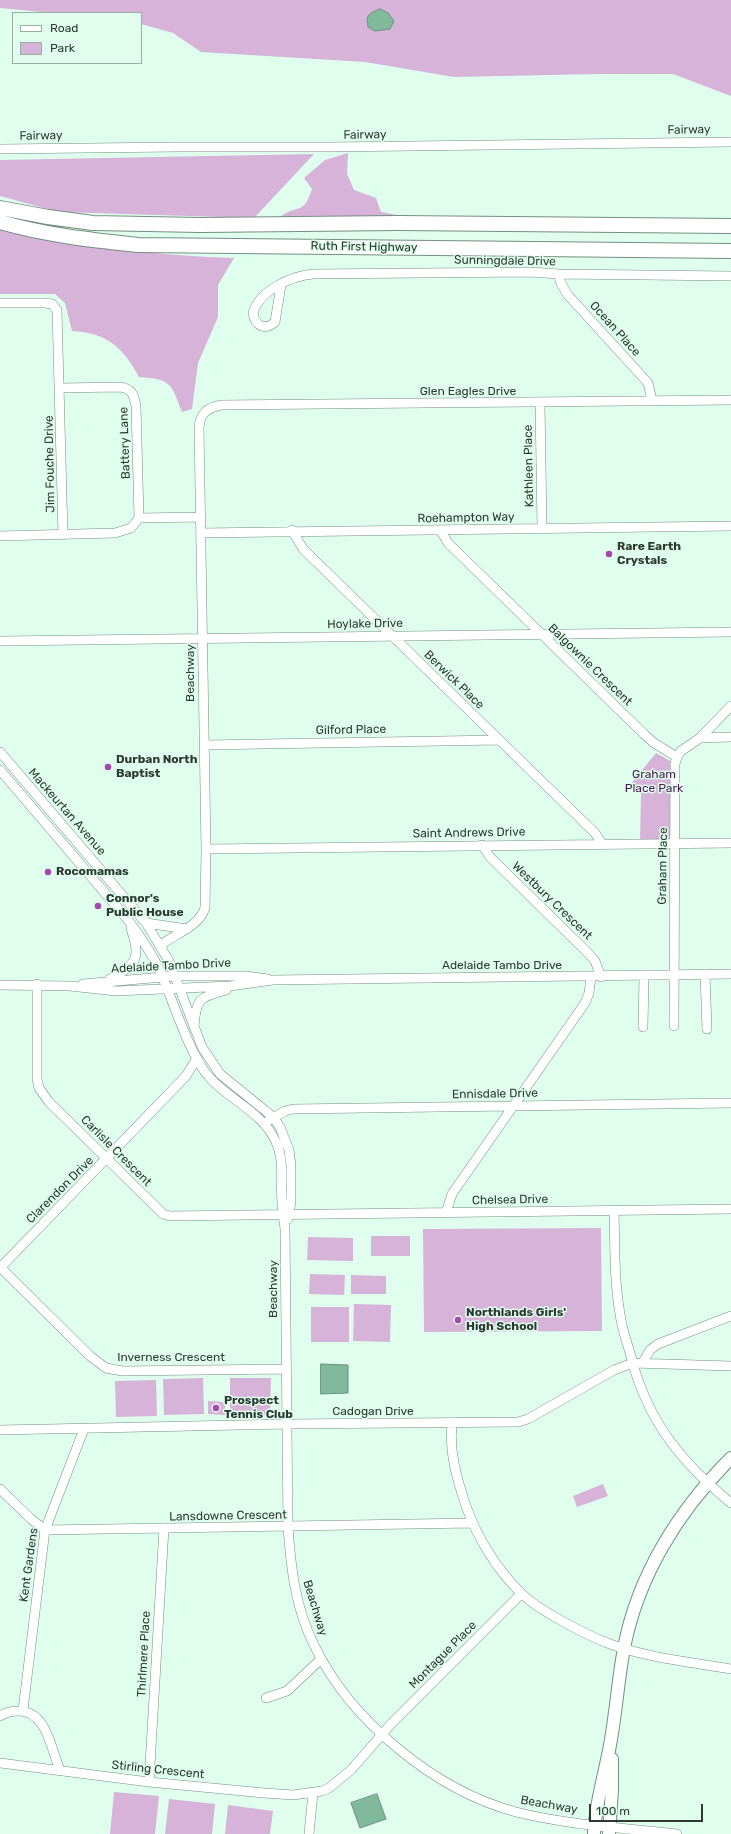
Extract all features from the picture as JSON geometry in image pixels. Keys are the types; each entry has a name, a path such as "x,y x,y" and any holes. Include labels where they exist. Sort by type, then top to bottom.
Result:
{"highway":[{"name":"Ruth First Highway","path":"0,208 48,218 93,223 200,225 398,223 731,226"},
{"name":"Ruth First Highway","path":"0,222 41,232 86,240 138,244 731,251"}],"main road":[{"path":"594,1829 610,1746 624,1648 636,1605 655,1559 673,1528 707,1483 731,1458"},
{"path":"609,1830 612,1772 610,1746"}],"street":[{"name":"Fairway","path":"0,149 177,146 331,147 731,142"},
{"name":"Sunningdale Drive","path":"281,285 298,276 317,274 531,272 559,274 731,276"},
{"name":"Ocean Place","path":"559,274 562,287 567,294 648,383 652,400"},
{"name":"Jim Fouche Drive","path":"0,303 45,303 52,304 57,310 63,535"},
{"name":"Battery Lane","path":"60,388 119,387 127,388 132,392 136,406 139,518"},
{"name":"Glen Eagles Drive","path":"206,411 221,405 731,400"},
{"name":"Kathleen Place","path":"540,403 542,528"},
{"name":"Beachway","path":"160,946 168,939 197,921 203,915 205,908 206,849 199,428 200,420 206,411"},
{"path":"0,536 124,532 136,524 139,518 201,517"},
{"name":"Roehampton Way","path":"201,533 292,530 441,530 731,526"},
{"name":"Berwick Place","path":"292,530 303,549 595,833 602,844"},
{"name":"Balgownie Crescent","path":"441,530 448,543 644,734 654,743 677,756"},
{"name":"Hoylake Drive","path":"0,641 731,632"},
{"path":"677,756 681,751 700,738 731,706"},
{"path":"700,738 731,737"},
{"name":"Gilford Place","path":"204,745 499,740"},
{"name":"Mackeurtan Avenue","path":"0,752 146,923 169,961 179,988"},
{"name":"Graham Place","path":"674,1026 673,976 676,843 675,769 677,756"},
{"name":"Mackeurtan Avenue","path":"0,770 128,920 144,942 168,989"},
{"name":"Saint Andrews Drive","path":"206,849 731,843"},
{"name":"Westbury Crescent","path":"482,845 490,857 589,954 595,961 596,977"},
{"path":"99,886 109,878"},
{"path":"107,981 129,968 135,960 137,948 128,920"},
{"path":"146,923 186,929"},
{"path":"705,974 707,1030"},
{"name":"Adelaide Tambo Drive","path":"0,985 36,984 109,990 168,989 245,984 273,980 673,976 731,974"},
{"name":"Adelaide Tambo Drive","path":"70,986 107,981 174,976 245,976 273,980"},
{"path":"643,1027 644,976"},
{"path":"446,1213 452,1194 585,1003 596,977"},
{"name":"Carlisle Crescent","path":"36,984 37,1079 39,1088 49,1102 108,1158 163,1214 170,1216 286,1214"},
{"path":"194,1028 196,1009 203,996 245,984"},
{"name":"Beachway","path":"179,988 202,1047 220,1074 273,1117 285,1137 289,1150 291,1202 286,1214"},
{"name":"Beachway","path":"168,989 197,1058 205,1072 225,1092 265,1124 272,1132 279,1153 286,1214 286,1369 288,1527 290,1564 298,1600 313,1644 321,1659 348,1697 382,1734 416,1763 465,1792 516,1812 594,1829 678,1834"},
{"name":"Clarendon Drive","path":"0,1268 186,1076 197,1058"},
{"path":"186,1076 205,1072"},
{"name":"Ennisdale Drive","path":"265,1124 273,1117 293,1109 731,1103"},
{"name":"Chelsea Drive","path":"286,1214 731,1209"},
{"path":"614,1211 619,1312 633,1363 646,1402 658,1424 674,1447 707,1483 731,1503"},
{"name":"Inverness Crescent","path":"0,1268 90,1356 106,1368 122,1371 286,1369"},
{"path":"643,1362 650,1350 658,1344 731,1316"},
{"name":"Cadogan Drive","path":"0,1430 287,1424 509,1423 528,1419 614,1370 633,1363 643,1362 731,1366"},
{"path":"452,1424 450,1438 453,1463 473,1523 498,1566 521,1594 566,1622 610,1644 648,1654 731,1670"},
{"name":"Kent Gardens","path":"23,1710 45,1530 84,1429"},
{"path":"0,1489 30,1519 45,1530"},
{"name":"Lansdowne Crescent","path":"45,1530 473,1523"},
{"name":"Thirlmere Place","path":"149,1782 164,1528"},
{"name":"Montague Place","path":"382,1734 521,1594"},
{"path":"266,1698 287,1691 321,1659"},
{"path":"0,1716 13,1711 23,1710 33,1715 41,1722 46,1731 60,1770"},
{"name":"Stirling Crescent","path":"0,1763 149,1782 293,1796 313,1793 329,1788 342,1778 382,1734"},
{"path":"309,1834 313,1793"}],"green space":[{"path":"0,0 731,0 731,96 673,74 454,77 365,62 201,52 173,33 142,24 142,12 42,12 0,8"},
{"path":"348,153 347,174 354,190 376,198 381,212 408,217 280,217 303,206 306,203 312,189 304,178 325,160"},
{"path":"314,154 254,218 58,212 0,196 0,160"},
{"path":"0,230 87,246 175,255 234,258 218,285 218,317 198,363 192,409 182,412 172,389 164,381 139,377 127,357 113,344 95,335 72,331 65,303 55,294 0,294"},
{"name":"Graham Place Park","path":"656,753 672,762 672,839 640,840 641,794 630,785"},
{"path":"601,1228 602,1331 424,1332 423,1229"},
{"path":"371,1236 410,1236 410,1256 371,1256"},
{"path":"308,1237 353,1238 353,1261 307,1260"},
{"path":"310,1274 345,1275 344,1295 309,1294"},
{"path":"351,1275 386,1276 386,1294 351,1294"},
{"path":"354,1304 391,1305 390,1342 353,1341"},
{"path":"311,1307 349,1307 349,1342 311,1342"},
{"path":"203,1378 204,1414 164,1415 163,1379"},
{"path":"230,1378 271,1378 270,1415 230,1415"},
{"path":"156,1380 157,1416 116,1417 115,1381"},
{"name":"Prospect Tennis Club","path":"208,1401 225,1402 225,1415 208,1414"},
{"path":"603,1484 608,1496 577,1507 573,1496"},
{"path":"114,1792 159,1796 155,1834 110,1834"},
{"path":"169,1799 215,1804 212,1834 165,1834"},
{"path":"228,1805 273,1811 270,1834 225,1834"}],"shaded area":[{"path":"380,9 388,13 394,21 390,29 375,31 368,27 367,18 371,13"},
{"path":"321,1364 348,1365 348,1393 321,1394"},
{"path":"377,1794 386,1819 360,1828 351,1803"}],"place":[{"name":"Rare Earth Crystals","path":"609,554"},
{"name":"Durban North Baptist","path":"108,767"},
{"name":"Rocomamas","path":"48,872"},
{"name":"Connor's Public House","path":"98,906"},
{"name":"Northlands Girls' High School","path":"458,1320"},
{"name":"Prospect Tennis Club","path":"216,1408"}]}
